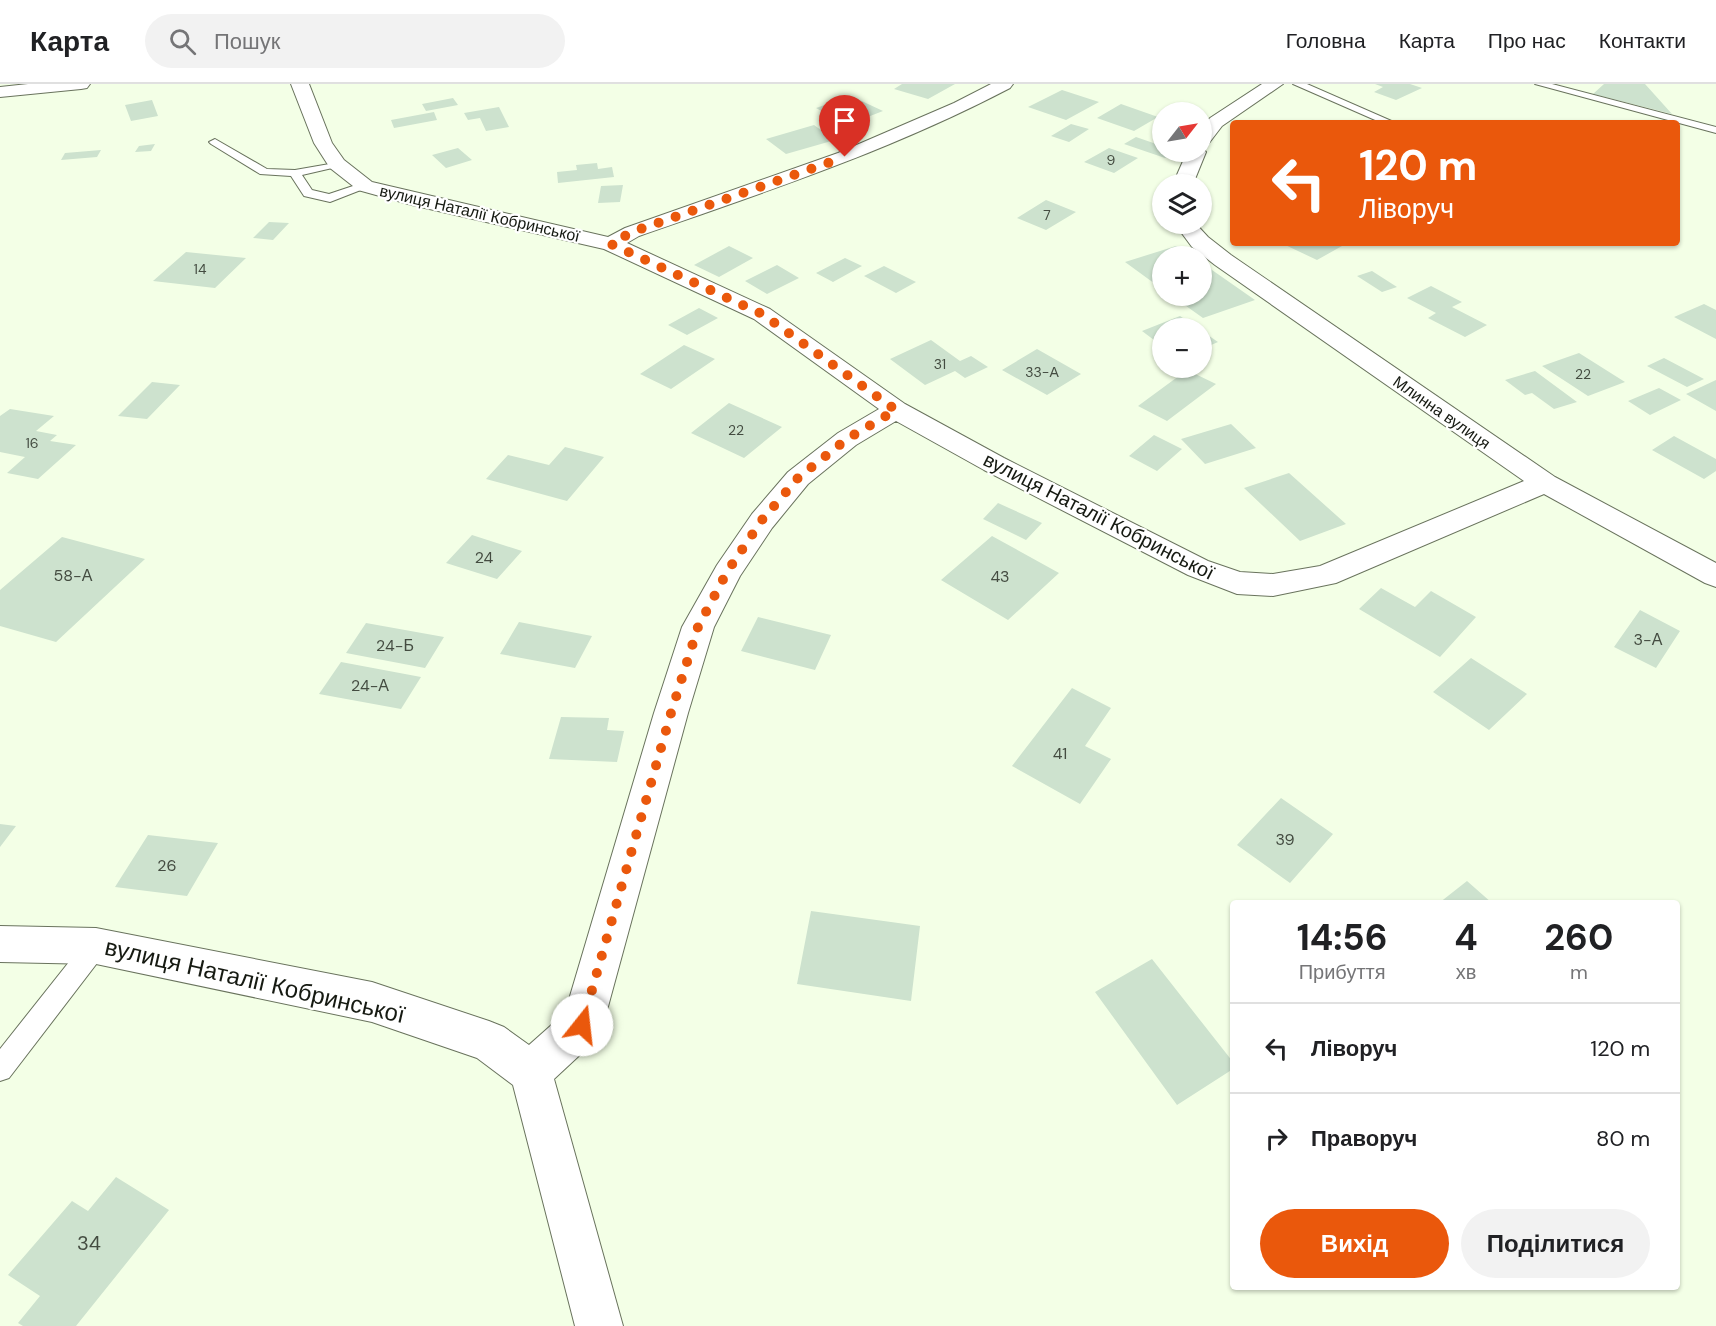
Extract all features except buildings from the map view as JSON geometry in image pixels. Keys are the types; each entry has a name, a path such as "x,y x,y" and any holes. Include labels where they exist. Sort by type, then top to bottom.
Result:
{"street":[{"path":"0,92 81,84"},
{"name":"вулиця Наталії Кобринської","path":"300,84 323,143 337,164 365,186 412,199 611,244 762,314 896,410 994,464 1178,558 1237,583 1273,585 1325,576 1545,483"},
{"path":"611,244 632,232 845,157 960,107 1004,84"},
{"path":"1212,127 1274,84"},
{"name":"Млинна вулиця","path":"1193,234 1223,260 1545,483 1716,576"},
{"path":"599,1326 531,1072 582,1025 671,713 698,627 727,572 762,520 798,478 847,439 896,410"},
{"name":"вулиця Наталії Кобринської","path":"0,944 96,946 372,1002 489,1042 531,1072"}],"lane":[{"path":"1298,84 1383,120"},
{"path":"1540,84 1678,120"},
{"path":"1680,121 1716,130"},
{"path":"215,142 264,172 295,173 337,164"},
{"path":"295,173 308,193 330,198 365,186"},
{"path":"0,1069 96,946"}],"route":[{"path":"582,1025 671,713 698,627 727,572 762,520 798,478 847,439 896,410 762,314 611,244 632,232 845,157"}]}
